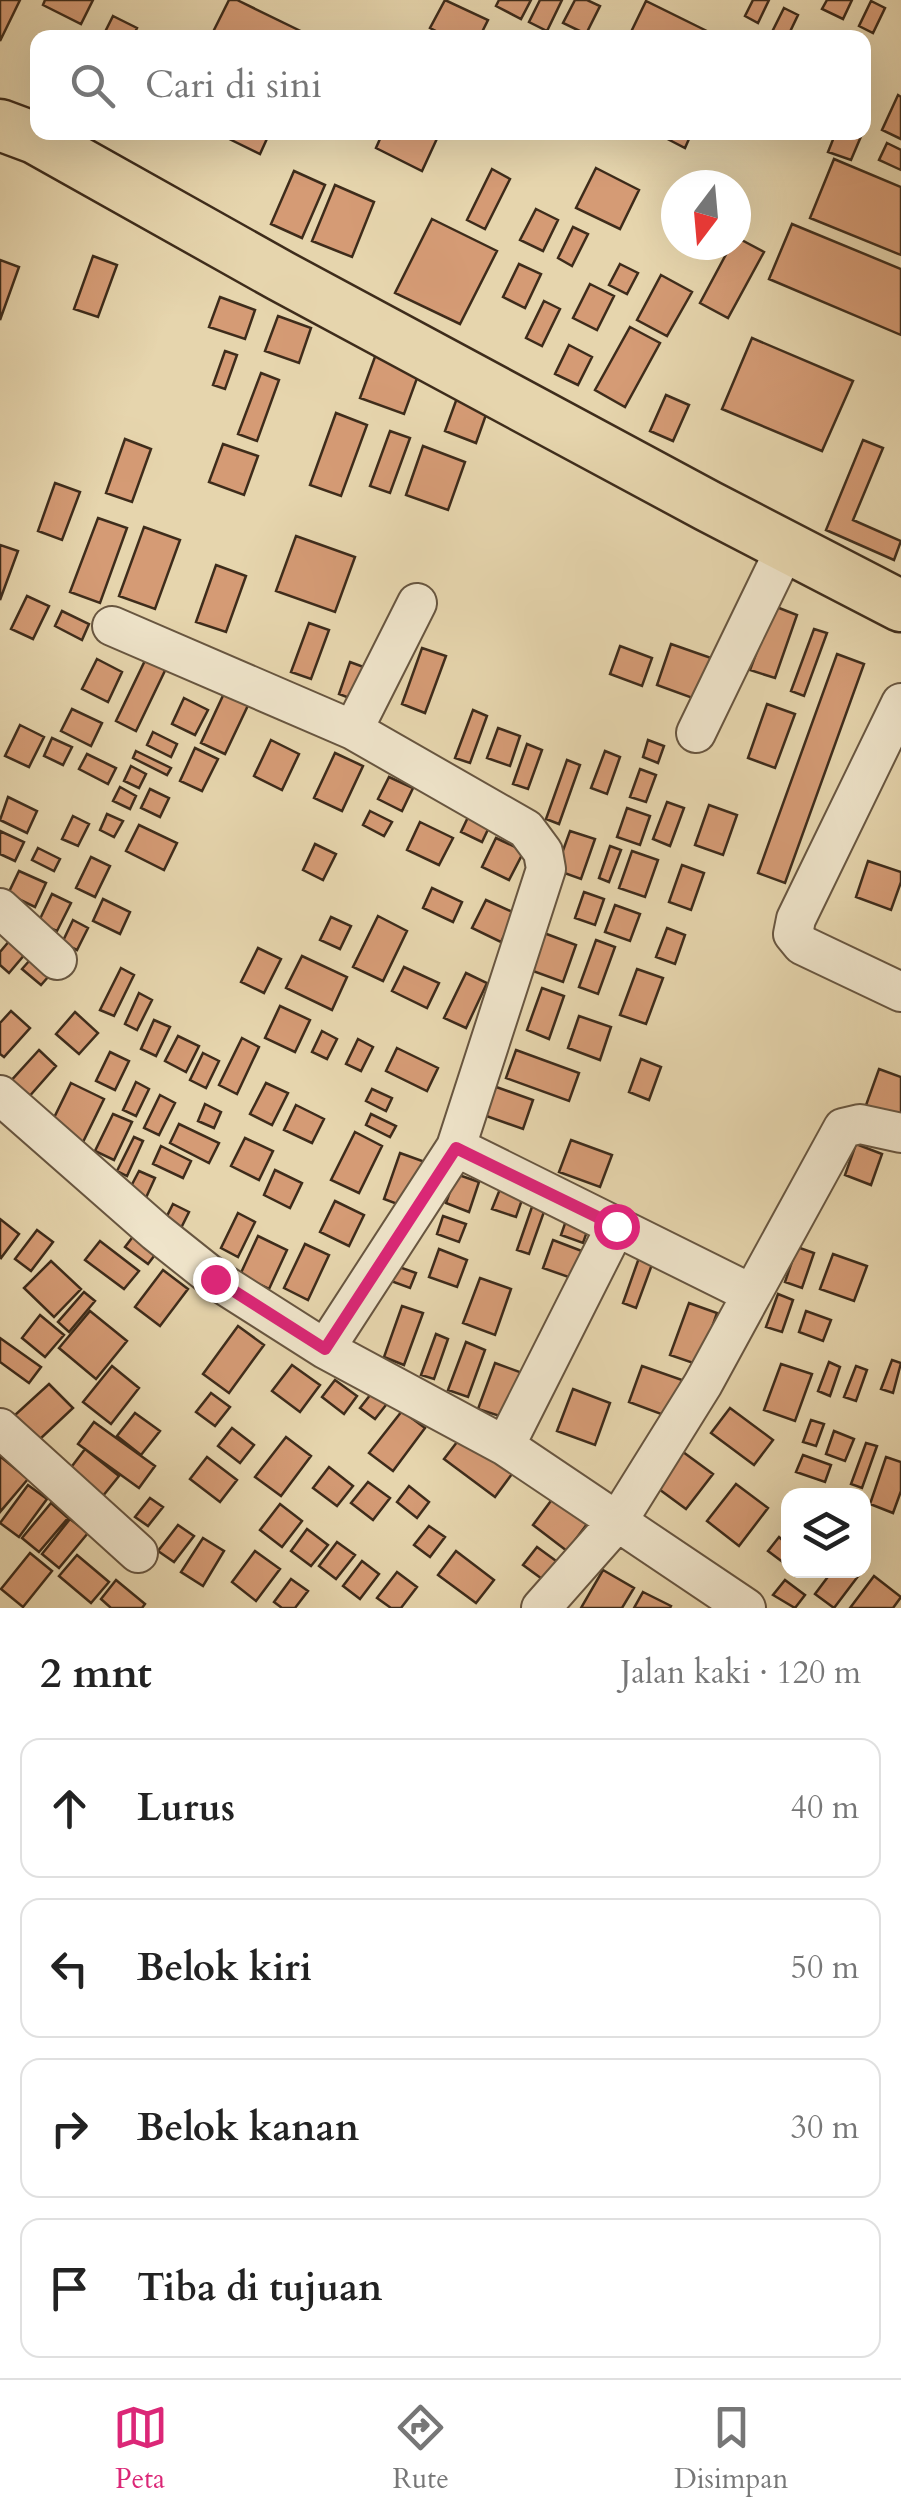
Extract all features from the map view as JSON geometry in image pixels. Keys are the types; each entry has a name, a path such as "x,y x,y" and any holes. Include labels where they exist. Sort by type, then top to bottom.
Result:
{"main road":[{"path":"0,124 30,136"},
{"path":"39,140 298,285 901,606"}],"street":[{"path":"696,733 787,545"},
{"path":"353,730 417,603"},
{"path":"112,626 353,730 526,828 546,861 542,889 456,1148 325,1349"},
{"path":"901,703 796,919 793,934 802,945 901,992"},
{"path":"0,908 58,960"},
{"path":"0,1095 215,1279 325,1349 505,1446 746,1608"},
{"path":"540,1608 616,1522 703,1384 844,1128 860,1124 901,1133"},
{"path":"456,1148 752,1294"},
{"path":"505,1446 616,1226"},
{"path":"0,1428 138,1553"}],"building":[{"path":"0,0 20,0 0,41"},
{"path":"45,0 93,0 81,24 43,5"},
{"path":"229,0 237,0 299,30 214,30"},
{"path":"445,0 488,20 483,30 430,28"},
{"path":"499,0 531,0 521,19 496,6"},
{"path":"540,0 562,0 547,30 529,22"},
{"path":"575,0 600,6 588,30 563,23"},
{"path":"753,0 769,0 758,23 745,16"},
{"path":"827,0 852,0 843,19 822,9"},
{"path":"646,1 705,30 632,30"},
{"path":"871,1 885,8 873,33 859,26"},
{"path":"784,8 798,15 791,30 773,30"},
{"path":"113,16 137,28 136,30 106,30"},
{"path":"898,95 901,97 901,139 882,130"},
{"path":"231,140 266,140 260,154"},
{"path":"380,140 436,140 422,171 376,148"},
{"path":"670,140 688,140 685,148"},
{"path":"833,140 859,140 851,160 828,152"},
{"path":"887,143 901,150 901,170 879,160"},
{"path":"834,159 901,187 901,255 810,218"},
{"path":"596,168 639,190 620,229 576,208"},
{"path":"492,169 510,179 485,229 467,220"},
{"path":"294,171 325,185 302,238 271,224"},
{"path":"335,185 374,202 352,257 312,241"},
{"path":"536,209 558,220 543,251 520,240"},
{"path":"432,219 497,251 460,324 395,293"},
{"path":"792,224 901,269 901,335 769,279"},
{"path":"573,227 588,234 572,266 558,258"},
{"path":"751,245 764,252 728,318 700,303 723,260 751,260"},
{"path":"93,256 117,265 98,317 74,309"},
{"path":"0,260 19,267 0,320"},
{"path":"519,264 541,274 525,308 503,297"},
{"path":"620,264 638,273 627,294 609,285"},
{"path":"661,275 692,292 667,336 637,320"},
{"path":"590,284 614,296 597,330 573,318"},
{"path":"220,297 255,310 245,339 209,327"},
{"path":"544,301 560,309 542,346 526,338"},
{"path":"278,316 311,328 299,363 265,351"},
{"path":"630,327 660,343 625,407 595,390"},
{"path":"752,338 853,381 822,451 722,409"},
{"path":"569,345 592,357 578,385 555,374"},
{"path":"225,351 237,355 225,389 213,385"},
{"path":"376,354 420,370 404,414 360,398"},
{"path":"261,373 279,380 257,441 238,434"},
{"path":"666,395 689,405 673,441 650,431"},
{"path":"457,398 488,409 476,443 445,431"},
{"path":"336,413 367,425 341,496 310,485"},
{"path":"390,431 410,438 390,493 370,486"},
{"path":"125,439 151,449 132,502 106,493"},
{"path":"863,440 883,448 853,520 901,541 894,560 826,530"},
{"path":"223,444 258,456 244,495 209,482"},
{"path":"423,446 465,462 448,510 406,495"},
{"path":"55,483 80,492 62,540 38,531"},
{"path":"98,518 127,528 100,603 70,592"},
{"path":"144,527 180,540 155,609 119,596"},
{"path":"296,536 355,557 335,612 276,591"},
{"path":"0,545 18,551 0,600"},
{"path":"216,565 246,576 226,632 196,622"},
{"path":"27,596 49,606 33,639 11,629"},
{"path":"774,606 797,615 775,678 750,670"},
{"path":"62,611 89,624 82,640 55,626"},
{"path":"309,623 329,630 311,679 291,672"},
{"path":"814,629 827,633 804,696 791,691"},
{"path":"671,644 714,659 698,700 657,685"},
{"path":"152,646 172,656 136,731 116,721"},
{"path":"620,646 652,658 642,686 610,674"},
{"path":"422,648 446,656 425,713 402,704"},
{"path":"837,654 864,664 785,883 758,873"},
{"path":"97,659 122,672 108,702 82,689"},
{"path":"350,662 369,669 357,701 339,694"},
{"path":"227,687 251,699 225,754 201,743"},
{"path":"184,698 208,710 195,735 172,724"},
{"path":"767,704 795,714 775,768 748,758"},
{"path":"72,709 102,723 91,746 61,731"},
{"path":"473,710 487,716 470,763 455,758"},
{"path":"20,725 44,737 29,767 5,756"},
{"path":"498,728 520,736 510,766 487,758"},
{"path":"153,732 177,744 171,757 147,745"},
{"path":"52,738 72,747 63,765 44,756"},
{"path":"271,740 299,754 282,790 254,776"},
{"path":"648,740 664,746 658,763 643,757"},
{"path":"527,744 542,750 528,789 513,784"},
{"path":"195,748 218,759 202,791 180,781"},
{"path":"136,751 171,768 167,775 133,758"},
{"path":"605,751 620,757 607,794 591,788"},
{"path":"335,753 363,766 342,811 314,798"},
{"path":"87,754 116,768 108,784 79,769"},
{"path":"567,760 580,765 559,824 546,819"},
{"path":"131,766 146,774 139,788 124,781"},
{"path":"640,769 656,775 646,802 630,797"},
{"path":"389,777 413,788 402,811 378,799"},
{"path":"120,787 136,796 130,809 113,801"},
{"path":"150,789 169,798 160,817 141,808"},
{"path":"8,797 37,811 27,833 0,820"},
{"path":"667,802 684,808 670,846 653,839"},
{"path":"709,805 737,815 723,855 695,845"},
{"path":"627,808 650,816 640,845 617,837"},
{"path":"370,811 392,822 384,836 363,825"},
{"path":"470,813 491,823 482,842 461,832"},
{"path":"107,814 123,821 114,837 100,830"},
{"path":"73,816 89,824 78,846 62,839"},
{"path":"420,822 453,838 439,865 407,850"},
{"path":"139,825 177,843 164,870 126,851"},
{"path":"0,831 24,842 15,861 0,854"},
{"path":"570,831 595,839 581,879 556,870"},
{"path":"496,838 524,851 509,880 482,867"},
{"path":"315,844 336,854 323,880 303,870"},
{"path":"610,846 621,850 609,882 599,878"},
{"path":"38,848 60,859 54,871 32,860"},
{"path":"632,851 658,860 645,897 619,888"},
{"path":"91,857 110,866 95,897 76,888"},
{"path":"868,861 901,872 891,910 856,897"},
{"path":"682,865 704,873 691,910 669,902"},
{"path":"19,871 46,883 35,907 8,894"},
{"path":"432,888 462,902 453,922 423,908"},
{"path":"584,892 604,899 595,925 575,918"},
{"path":"52,894 71,903 57,931 38,923"},
{"path":"103,899 130,912 120,934 93,921"},
{"path":"486,900 515,913 501,942 472,928"},
{"path":"615,905 640,914 630,941 605,932"},
{"path":"378,916 407,931 383,981 353,967"},
{"path":"331,917 351,926 340,949 320,940"},
{"path":"73,920 88,928 77,950 62,943"},
{"path":"667,928 685,935 675,964 656,957"},
{"path":"536,930 576,945 563,982 522,967"},
{"path":"16,933 31,947 9,973 0,965 0,952"},
{"path":"596,940 615,947 598,994 579,987"},
{"path":"258,948 281,959 264,993 241,982"},
{"path":"37,952 56,968 41,985 22,969"},
{"path":"302,956 347,977 332,1010 286,988"},
{"path":"404,967 439,983 427,1008 392,991"},
{"path":"121,968 134,975 114,1016 100,1010"},
{"path":"637,969 663,978 646,1024 620,1015"},
{"path":"466,973 487,983 466,1028 444,1018"},
{"path":"542,988 564,996 549,1039 527,1030"},
{"path":"139,993 152,1000 137,1030 125,1024"},
{"path":"280,1006 310,1020 295,1052 265,1038"},
{"path":"11,1011 30,1028 4,1057 0,1054 0,1023"},
{"path":"75,1012 98,1033 79,1054 56,1034"},
{"path":"579,1016 611,1027 600,1060 568,1048"},
{"path":"154,1020 170,1027 156,1056 141,1049"},
{"path":"322,1031 337,1039 327,1059 312,1052"},
{"path":"178,1036 199,1046 186,1072 165,1061"},
{"path":"242,1038 259,1047 237,1094 219,1085"},
{"path":"358,1039 373,1047 361,1071 346,1064"},
{"path":"397,1048 438,1068 427,1091 386,1071"},
{"path":"39,1050 56,1066 27,1099 9,1083"},
{"path":"516,1050 579,1073 569,1101 506,1078"},
{"path":"110,1052 129,1061 115,1090 96,1081"},
{"path":"203,1053 219,1061 206,1088 190,1080"},
{"path":"641,1059 661,1067 649,1100 629,1092"},
{"path":"879,1069 901,1077 901,1121 865,1108"},
{"path":"136,1082 149,1089 136,1116 123,1110"},
{"path":"71,1083 104,1099 83,1142 50,1126"},
{"path":"266,1083 288,1093 272,1125 250,1114"},
{"path":"485,1083 533,1100 523,1129 475,1112"},
{"path":"372,1089 392,1098 386,1111 366,1101"},
{"path":"160,1095 175,1103 159,1135 144,1128"},
{"path":"205,1104 221,1112 214,1128 198,1121"},
{"path":"296,1105 324,1119 312,1143 284,1130"},
{"path":"113,1114 132,1122 114,1160 95,1151"},
{"path":"371,1114 396,1126 390,1137 366,1125"},
{"path":"179,1124 219,1143 209,1163 170,1143"},
{"path":"355,1132 382,1146 359,1193 331,1180"},
{"path":"134,1137 143,1141 127,1176 117,1171"},
{"path":"245,1138 273,1151 259,1180 231,1166"},
{"path":"571,1140 612,1155 600,1187 559,1172"},
{"path":"856,1144 882,1154 871,1185 845,1175"},
{"path":"161,1146 191,1161 183,1178 153,1164"},
{"path":"400,1153 425,1162 408,1208 384,1199"},
{"path":"275,1170 302,1183 290,1208 264,1195"},
{"path":"139,1171 155,1178 144,1202 127,1194"},
{"path":"456,1174 479,1182 469,1212 446,1203"},
{"path":"500,1189 523,1197 516,1217 492,1209"},
{"path":"335,1201 364,1215 349,1246 320,1232"},
{"path":"173,1204 189,1212 178,1234 162,1226"},
{"path":"533,1204 545,1209 529,1254 517,1250"},
{"path":"569,1212 591,1220 583,1243 561,1235"},
{"path":"238,1213 255,1222 238,1257 221,1248"},
{"path":"443,1216 466,1224 459,1242 437,1234"},
{"path":"0,1219 19,1234 1,1258 0,1257"},
{"path":"141,1226 164,1243 148,1264 125,1247"},
{"path":"37,1230 53,1242 31,1271 15,1259"},
{"path":"258,1236 287,1250 269,1289 240,1275"},
{"path":"553,1240 587,1253 577,1280 543,1268"},
{"path":"100,1241 139,1271 124,1289 85,1260"},
{"path":"305,1244 329,1255 308,1300 284,1288"},
{"path":"797,1247 814,1253 802,1288 785,1282"},
{"path":"439,1249 467,1260 457,1287 429,1277"},
{"path":"833,1254 867,1266 854,1301 820,1289"},
{"path":"640,1255 654,1259 636,1308 623,1303"},
{"path":"51,1261 81,1289 54,1317 24,1288"},
{"path":"385,1262 416,1273 410,1288 380,1277"},
{"path":"163,1270 188,1289 160,1326 135,1307"},
{"path":"480,1278 511,1289 495,1335 463,1323"},
{"path":"84,1292 95,1301 69,1332 58,1322"},
{"path":"778,1294 793,1300 782,1332 766,1327"},
{"path":"689,1303 717,1313 699,1365 670,1355"},
{"path":"402,1306 423,1313 404,1365 384,1357"},
{"path":"90,1311 127,1341 96,1379 59,1348"},
{"path":"806,1311 831,1320 823,1341 799,1332"},
{"path":"40,1315 64,1335 45,1357 22,1338"},
{"path":"238,1326 264,1345 229,1393 203,1374"},
{"path":"436,1334 448,1339 434,1379 421,1375"},
{"path":"0,1338 41,1367 29,1383 0,1362"},
{"path":"466,1342 485,1350 468,1397 448,1390"},
{"path":"892,1360 901,1363 893,1393 881,1389"},
{"path":"829,1362 840,1367 830,1396 818,1391"},
{"path":"495,1363 525,1374 509,1419 478,1409"},
{"path":"781,1364 812,1374 795,1421 764,1410"},
{"path":"292,1365 320,1385 300,1412 272,1391"},
{"path":"112,1366 139,1388 111,1424 83,1402"},
{"path":"642,1366 682,1380 669,1417 629,1402"},
{"path":"856,1366 867,1370 856,1401 844,1397"},
{"path":"335,1380 357,1396 344,1414 322,1397"},
{"path":"49,1384 73,1408 39,1440 15,1415"},
{"path":"378,1385 393,1396 375,1419 360,1408"},
{"path":"573,1389 610,1403 595,1445 557,1431"},
{"path":"211,1393 230,1407 215,1426 196,1412"},
{"path":"730,1408 773,1440 754,1465 711,1433"},
{"path":"402,1411 425,1428 393,1471 369,1453"},
{"path":"135,1413 160,1431 141,1455 117,1436"},
{"path":"811,1420 824,1424 816,1446 803,1442"},
{"path":"94,1422 155,1466 139,1488 78,1444"},
{"path":"232,1428 254,1445 240,1463 218,1446"},
{"path":"467,1429 517,1467 495,1497 444,1459"},
{"path":"834,1431 854,1439 845,1461 826,1454"},
{"path":"286,1437 311,1456 281,1496 255,1477"},
{"path":"866,1443 877,1446 862,1488 851,1484"},
{"path":"85,1449 119,1476 94,1507 60,1482"},
{"path":"679,1449 713,1474 686,1509 652,1484"},
{"path":"803,1455 831,1465 825,1482 796,1472"},
{"path":"207,1457 237,1480 220,1502 190,1479"},
{"path":"886,1457 901,1462 901,1491 893,1513 871,1501"},
{"path":"0,1459 28,1479 0,1512"},
{"path":"329,1467 353,1486 337,1506 313,1488"},
{"path":"368,1482 390,1498 373,1520 351,1503"},
{"path":"736,1484 768,1508 739,1546 707,1521"},
{"path":"28,1485 47,1499 19,1537 0,1523"},
{"path":"409,1486 429,1502 417,1518 397,1502"},
{"path":"556,1494 590,1520 567,1551 533,1525"},
{"path":"150,1498 163,1507 148,1526 135,1517"},
{"path":"51,1503 68,1518 39,1552 22,1538"},
{"path":"280,1504 302,1521 282,1547 260,1530"},
{"path":"70,1519 88,1533 59,1568 42,1554"},
{"path":"178,1525 194,1536 174,1562 158,1551"},
{"path":"429,1526 445,1537 430,1557 414,1545"},
{"path":"307,1529 328,1545 311,1566 291,1551"},
{"path":"779,1537 781,1539 781,1561 768,1551"},
{"path":"203,1538 224,1551 203,1586 181,1572"},
{"path":"337,1542 355,1555 336,1579 319,1566"},
{"path":"537,1547 563,1566 549,1584 523,1565"},
{"path":"255,1551 280,1569 256,1601 232,1582"},
{"path":"456,1551 494,1580 476,1603 438,1575"},
{"path":"30,1553 52,1571 23,1607 1,1589"},
{"path":"77,1555 109,1582 91,1603 59,1576"},
{"path":"362,1561 379,1574 360,1599 343,1586"},
{"path":"603,1570 634,1588 622,1608 581,1608"},
{"path":"397,1572 417,1587 401,1608 391,1608 377,1598"},
{"path":"874,1576 901,1597 893,1608 850,1608"},
{"path":"827,1578 857,1578 834,1608 815,1594"},
{"path":"291,1579 308,1591 295,1608 282,1608 274,1602"},
{"path":"116,1580 145,1604 142,1608 111,1608 101,1599"},
{"path":"785,1580 805,1595 795,1608 773,1595"},
{"path":"643,1592 671,1606 670,1608 634,1608"}],"route":[{"path":"215,1279 325,1349 456,1148 616,1226"}]}
